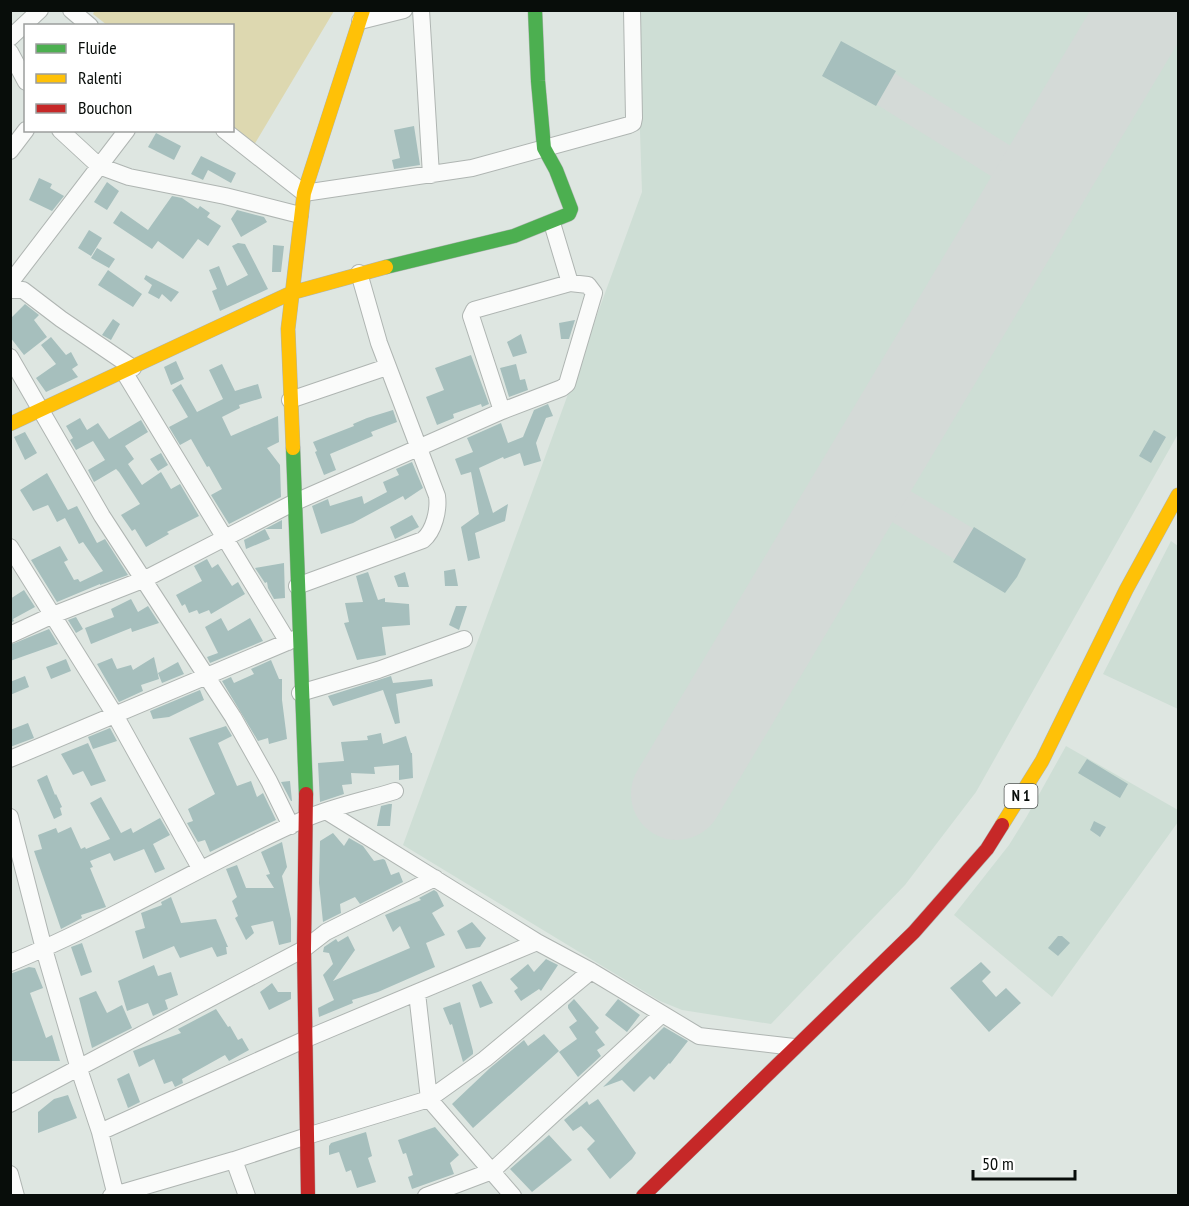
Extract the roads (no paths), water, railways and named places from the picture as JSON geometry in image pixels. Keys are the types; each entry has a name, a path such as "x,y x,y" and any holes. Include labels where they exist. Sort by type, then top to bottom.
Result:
{"main road":[{"path":"10,424 291,293 359,273 488,243 552,223 569,214 571,208 556,170 544,148 535,10"},
{"path":"308,1196 304,949 307,818 300,693 293,640 297,586 288,329 304,193 362,16"},
{"name":"N 1","path":"643,1196 914,932 987,849 1042,761 1126,590 1179,495"}],"street":[{"path":"25,24 40,10"},
{"path":"70,10 88,24"},
{"path":"362,16 404,10"},
{"path":"421,10 431,175"},
{"path":"227,132 304,193 472,168 633,123 632,10"},
{"path":"10,38 24,25"},
{"path":"10,52 24,78"},
{"path":"10,151 24,132"},
{"path":"62,132 99,166 129,177 225,196 300,215"},
{"path":"10,283 125,132"},
{"path":"552,223 570,283"},
{"path":"297,586 416,543 428,536 438,503 387,367 359,273"},
{"path":"10,635 53,615 145,579 293,503 418,450 502,411 555,392 567,384 594,293 588,285 570,283 472,312 471,316 502,411"},
{"path":"10,290 23,290 129,370 225,537 293,640 10,759"},
{"path":"10,357 102,516 233,717 291,826"},
{"path":"290,400 387,367"},
{"path":"10,547 115,715 200,868"},
{"path":"300,693 378,670 464,639"},
{"path":"10,963 44,949 200,868 307,818 395,791"},
{"path":"326,811 537,942 591,971 699,1036 794,1047"},
{"path":"10,817 14,840 44,949 100,1132 114,1195 429,1099 485,1059 591,971"},
{"path":"10,1104 304,949 326,932 435,878"},
{"path":"100,1132 306,1039 537,942"},
{"path":"417,993 429,1099 513,1196"},
{"path":"426,1196 492,1171 662,1014"},
{"path":"234,1160 247,1196"},
{"path":"10,1174 15,1196"}]}
